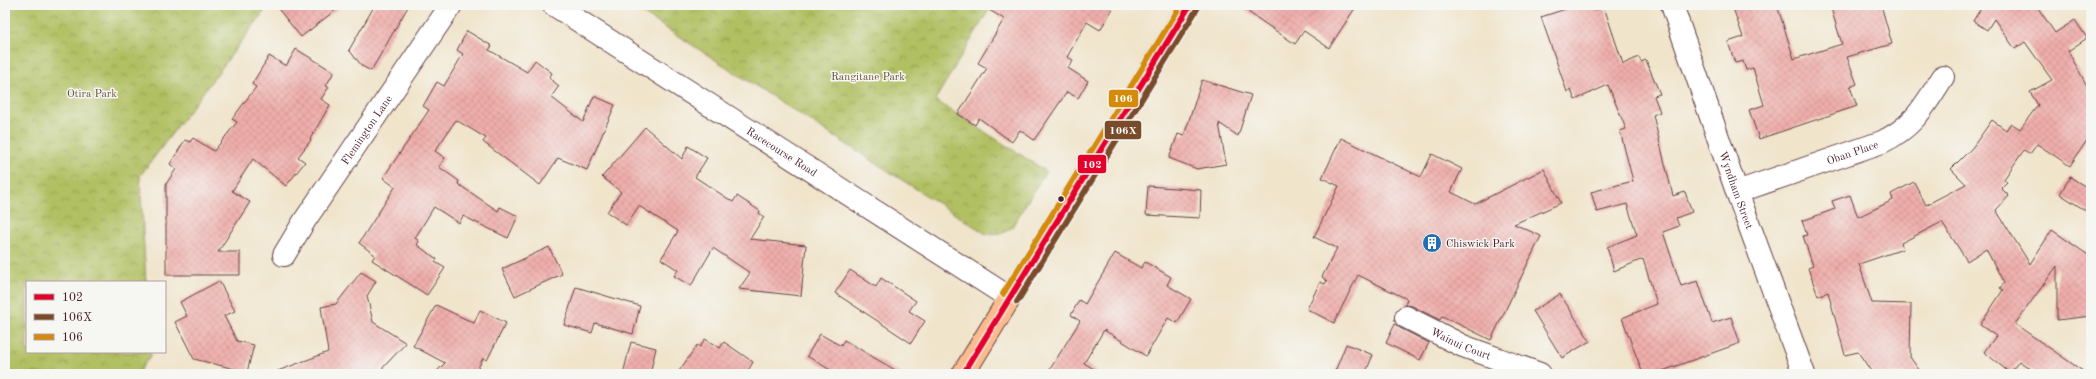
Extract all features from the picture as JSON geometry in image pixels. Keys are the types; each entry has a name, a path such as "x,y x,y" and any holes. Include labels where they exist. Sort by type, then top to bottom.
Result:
{"main road":[{"path":"963,374 1190,5"}],"street":[{"name":"Flemington Lane","path":"284,255 451,5"},
{"name":"Racecourse Road","path":"554,5 1010,298"},
{"name":"Wyndham Street","path":"1672,5 1798,372"},
{"name":"Oban Place","path":"1737,192 1882,142 1897,135 1914,121 1943,77"},
{"name":"Wainui Court","path":"1406,317 1463,346 1540,374"}],"green space":[{"name":"Otira Park","path":"5,5 269,5 140,176 146,281 26,281 26,353 150,353 151,355 137,374 5,374"},
{"name":"Rangitane Park","path":"630,5 992,5 935,100 1046,171 1012,227 1003,233 986,234"}],"building":[{"path":"275,5 342,5 301,37"},
{"path":"375,5 409,5 371,71 362,66 349,50"},
{"path":"981,5 1115,5 1100,30 1087,22 1067,57 1073,60 1068,68 1088,81 1078,98 1067,92 1034,140 1020,130 1012,142 979,118 975,125 958,114 987,68 978,63 1004,19"},
{"path":"1238,5 1357,5 1329,48 1304,31 1295,44"},
{"path":"1578,5 1591,5 1593,11 1604,7 1623,64 1639,57 1641,62 1646,60 1660,94 1654,96 1660,112 1653,115 1673,196 1685,192 1692,212 1676,218 1679,226 1663,232 1681,286 1698,281 1712,323 1731,317 1740,343 1654,374 1643,374 1622,318 1657,304 1643,259 1614,271 1607,247 1637,235 1627,204 1597,212 1591,192 1633,181 1620,131 1626,129 1608,85 1575,100 1571,90 1567,92 1541,17"},
{"path":"1732,5 1777,5 1794,59 1842,44 1830,5 1881,5 1892,44 1847,57 1857,84 1850,87 1857,106 1759,139 1749,110 1764,105 1753,68 1746,70 1743,61 1735,63 1728,42 1743,37"},
{"path":"1983,5 2036,5 2055,33 2075,20 2087,38 2068,51 2091,93 2091,134 2070,166 2037,144 2030,154 2024,150 2004,179 2007,182 2001,188 2009,196 1996,210 2030,264 2052,230 2091,257 2091,316 2057,320 2057,266 2015,324 2087,374 2038,374 2019,361 2010,373 1984,352 1996,336 1980,325 2003,290 2000,288 2004,283 1986,249 1967,261 1942,222 1901,243 1903,249 1859,264 1872,303 1911,304 1910,357 1922,374 1873,374 1858,352 1845,355 1828,292 1818,296 1808,268 1813,266 1803,236 1807,235 1802,221 1835,209 1832,201 1850,195 1858,217 1893,200 1891,194 1914,182 1926,205 1966,184 1951,169 1972,148 1992,120 2006,130 2011,123 2020,129 2038,105 2030,92 2052,80 2025,42 2015,49 1994,19 1987,30 1973,21"},
{"path":"467,31 492,46 489,50 527,72 535,60 552,73 549,78 559,86 551,97 583,122 594,96 615,105 587,170 558,158 540,185 483,142 486,138 456,120 435,151 445,158 439,167 459,181 458,184 498,211 500,207 518,216 508,238 463,216 459,223 434,207 415,238 419,241 417,245 437,259 435,262 445,268 427,295 372,260 375,255 359,243 395,187 383,178 429,110 423,106 437,82 444,86 463,54 457,50"},
{"path":"296,49 334,72 326,86 329,87 321,99 330,105 310,139 311,140 298,157 305,162 286,186 253,159 232,191 250,202 218,252 240,252 240,275 166,275 166,184 176,169 170,164 185,140 190,142 193,138 214,151 237,122 232,119 256,87 252,84 269,56 286,66"},
{"path":"1202,80 1251,95 1238,136 1219,123 1226,164 1197,169 1169,158 1178,134 1184,136"},
{"path":"645,127 682,159 688,146 707,158 695,177 733,202 737,196 760,211 759,213 764,217 750,239 806,245 801,296 739,289 750,273 713,248 691,286 674,276 678,270 661,259 678,231 639,206 626,225 607,212 621,192 602,177"},
{"name":"Chiswick Park","path":"1341,138 1421,177 1432,154 1462,169 1451,192 1475,204 1544,169 1561,203 1514,224 1541,236 1491,340 1442,316 1440,320 1412,306 1405,305 1407,299 1358,275 1334,323 1307,309 1320,282 1325,284 1327,281 1322,277 1337,248 1314,237 1339,186 1322,178"},
{"path":"2070,177 2091,190 2091,214 2060,194"},
{"path":"1148,186 1201,190 1200,218 1146,215"},
{"path":"549,247 562,274 515,296 502,269"},
{"path":"1115,253 1141,268 1145,262 1171,277 1167,285 1191,299 1177,323 1168,318 1146,356 1104,330 1084,363 1102,374 1047,374 1080,321 1071,315 1079,300 1085,304"},
{"path":"850,270 876,287 881,278 916,301 909,311 925,321 911,343 835,293"},
{"path":"361,272 376,281 367,296 373,322 406,343 377,374 275,374 275,372 328,352 321,307 336,304"},
{"path":"219,281 235,311 224,316 237,341 254,345 247,372 194,359 175,322 187,316 180,302"},
{"path":"576,287 640,306 633,334 595,323 592,333 564,325"},
{"path":"1560,294 1590,341 1562,358 1533,311"},
{"path":"436,305 474,323 480,310 506,323 487,360 483,358 475,374 434,374 445,363 413,346"},
{"path":"1395,324 1429,343 1420,360 1386,343"},
{"path":"820,334 841,346 844,340 902,374 837,374 807,356"},
{"path":"705,339 720,348 724,342 753,362 746,374 677,374 697,345 700,347"},
{"path":"631,342 656,348 650,374 623,374"},
{"path":"1346,344 1373,355 1365,374 1334,374"}],"transit line":[{"name":"106","path":"1003,294 1181,5"},
{"name":"102","path":"963,374 1190,5"},
{"name":"106X","path":"1017,302 1197,9"}],"place":[{"name":"Chiswick Park","path":"1432,243"}]}
